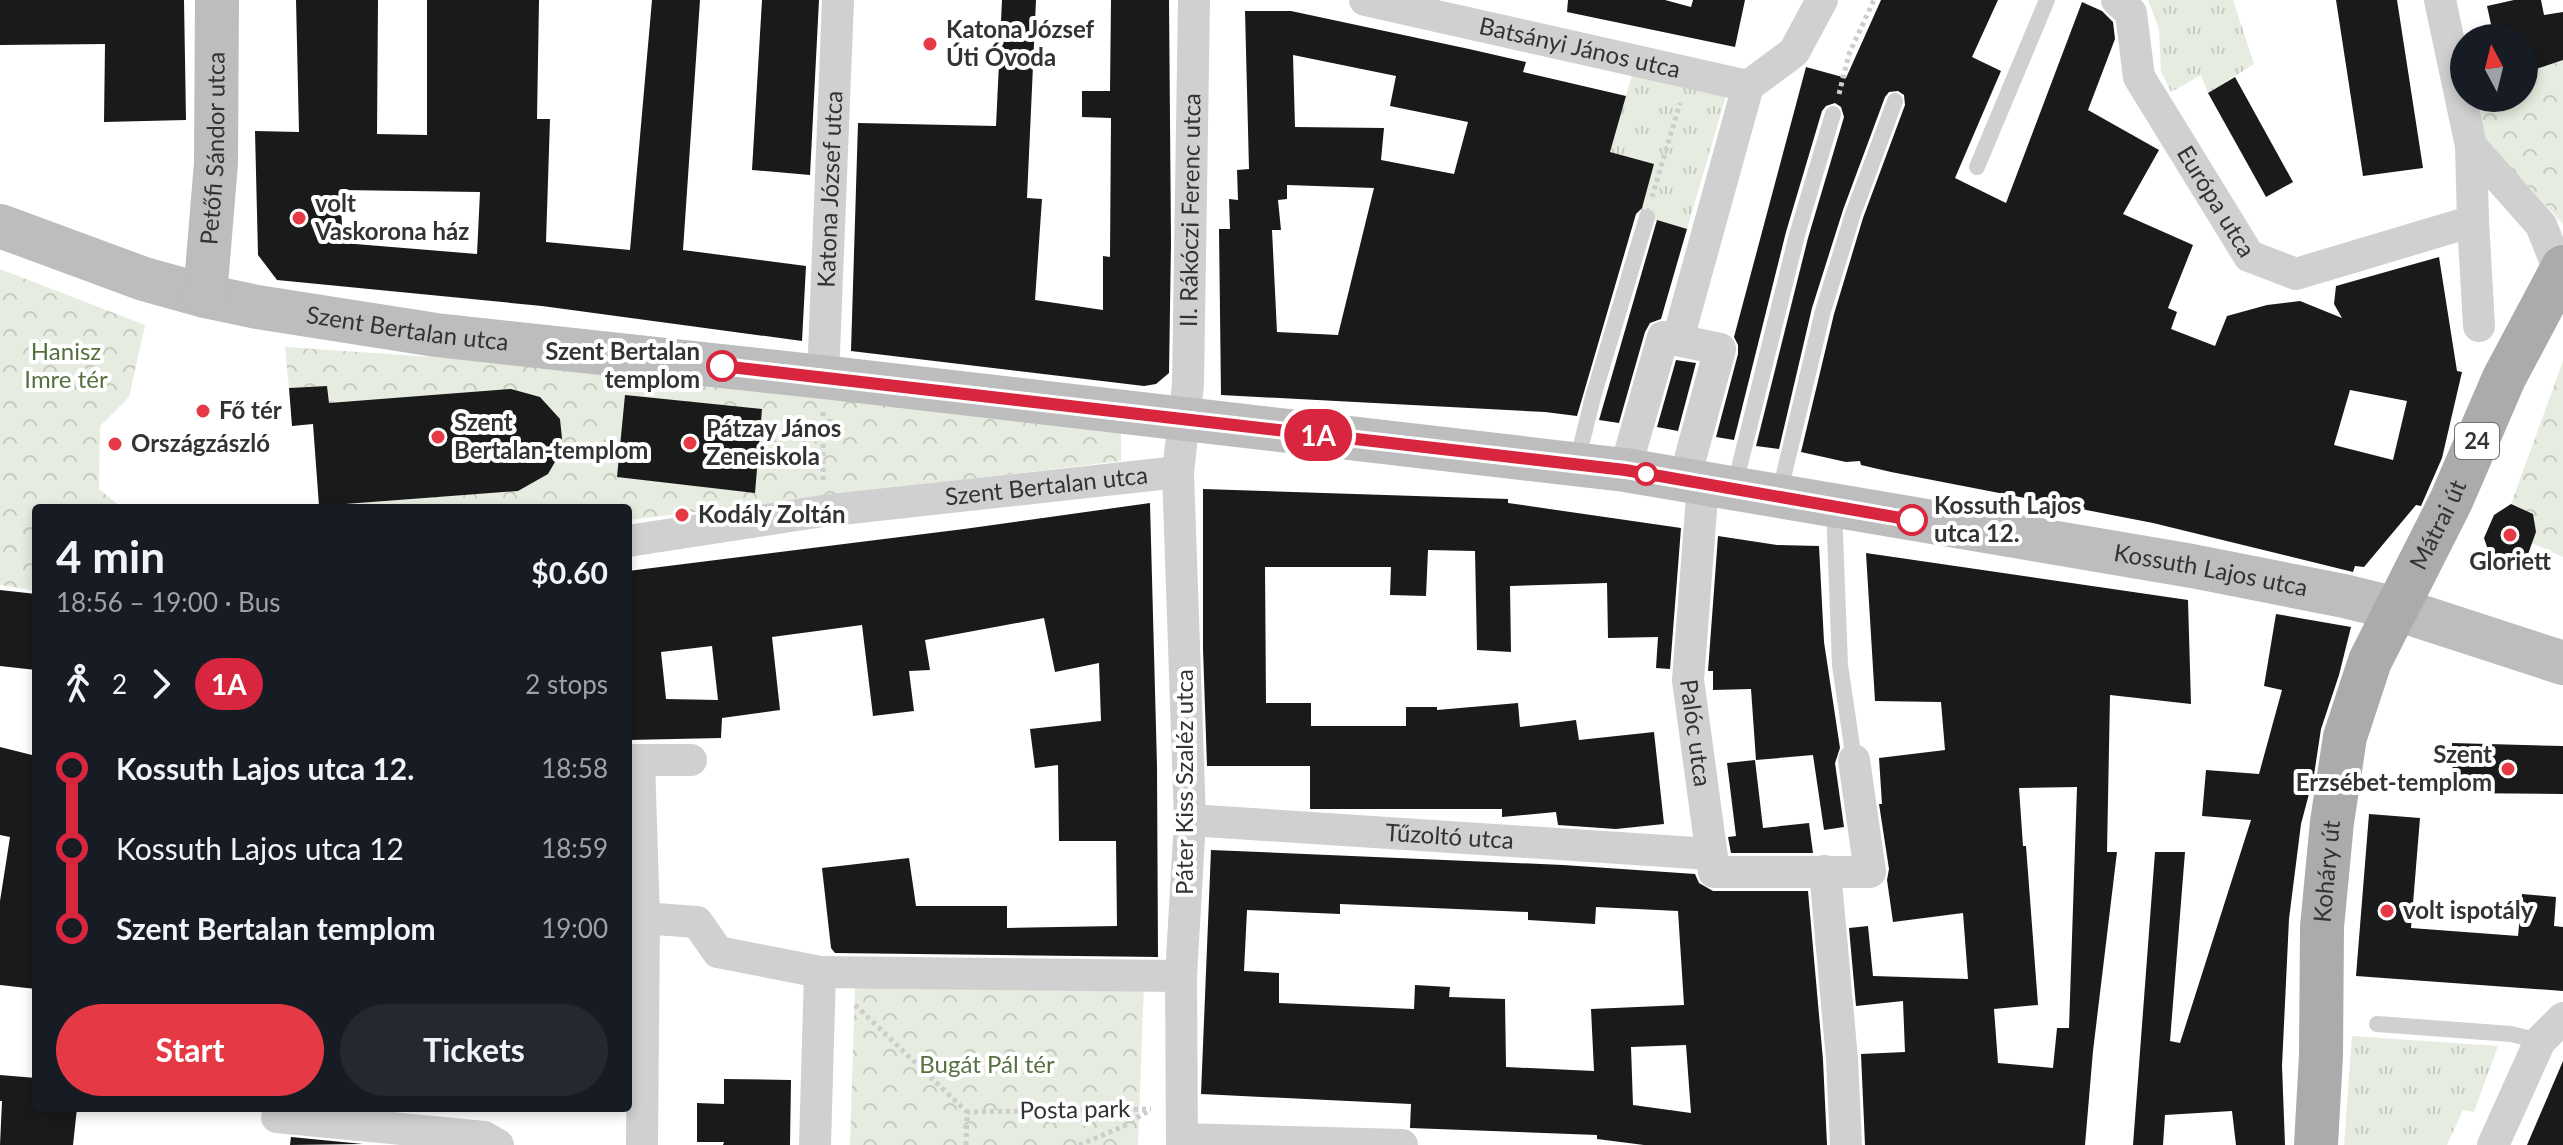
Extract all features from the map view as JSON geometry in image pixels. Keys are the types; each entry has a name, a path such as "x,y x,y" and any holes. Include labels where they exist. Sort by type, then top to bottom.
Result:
{"main road":[{"name":"Petőfi Sándor utca","path":"205,296 216,163 217,0"},
{"name":"Szent Bertalan utca","path":"0,226 121,271 205,296 436,335 1185,420"},
{"name":"Mátrai út","path":"2397,609 2451,501 2504,378 2561,270"},
{"name":"Kossuth Lajos utca","path":"1185,420 1625,470 2192,566 2397,609 2563,663"},
{"name":"Koháry út","path":"2316,1145 2321,1055 2322,927 2345,737 2370,661 2397,609"}],"street":[{"name":"Katona József utca","path":"823,377 838,0"},
{"name":"II. Rákóczi Ferenc utca","path":"1185,420 1194,0"},
{"name":"Batsányi János utca","path":"1365,0 1748,86"},
{"path":"1625,470 1663,337 1678,339 1748,86 1794,52 1822,0"},
{"name":"Európa utca","path":"2117,0 2131,13 2139,77 2249,256 2296,274 2473,221"},
{"path":"2440,0 2471,146 2479,326"},
{"path":"2471,146 2541,225 2561,270"},
{"name":"Palóc utca","path":"1678,339 1720,349 1688,680 1710,854"},
{"name":"Páter Kiss Szaléz utca","path":"1182,1142 1181,976 1190,820 1178,472 1185,420"},
{"name":"Szent Bertalan utca","path":"632,540 823,511 1178,472"},
{"path":"642,1145 636,1032 634,760 691,760"},
{"path":"1710,854 1714,872 1870,872 1854,760"},
{"name":"Tűzoltó utca","path":"1190,820 1710,854"},
{"path":"1825,871 1842,1059 1846,1145"},
{"path":"636,917 697,922 718,952 820,972 1181,976"},
{"path":"815,1145 820,972"},
{"path":"2493,1145 2540,1041 2563,1018"},
{"path":"277,1117 484,1137 498,1145"},
{"path":"1182,1142 1402,1145"}],"lane":[{"path":"1977,167 2047,0"},
{"path":"1778,496 1823,311 1853,214 1895,101"},
{"path":"1707,485 1797,235 1833,114"},
{"path":"1577,464 1601,368 1647,217"},
{"path":"1834,506 1840,665 1854,760"},
{"path":"2377,1024 2511,1034 2540,1041"}],"path":[{"path":"1833,114 1849,54 1874,0"},
{"path":"1647,217 1688,73"},
{"path":"823,377 823,511"},
{"path":"820,972 967,1112 966,1145"},
{"name":"Posta park","path":"967,1112 1151,1109 1122,1127 1079,1145"}],"green space":[{"path":"2148,0 2233,0 2254,64 2208,93 2201,75 2171,92 2161,71 2159,29"},
{"path":"2563,60 2563,224 2485,140 2479,112 2538,112 2538,68"},
{"path":"1636,61 1730,82 1687,229 1639,216 1654,164 1610,152"},
{"name":"Hanisz Imre tér","path":"0,269 145,325 129,397 100,426 99,489 117,504 32,504 32,590 0,585"},
{"path":"285,347 622,370 1121,429 1121,461 632,520 632,504 349,504 519,490 548,473 563,448 329,403 327,386 289,388"},
{"path":"2563,361 2563,557 2507,532 2511,504"},
{"name":"Bugát Pál tér","path":"1144,982 1138,1145 850,1145 855,985"},
{"path":"2352,1036 2498,1046 2474,1112 2463,1110 2447,1145 2344,1145"}],"building":[{"path":"0,0 184,0 186,120 104,122 105,44 0,45"},
{"path":"296,0 378,0 377,134 427,135 427,0 539,0 537,119 550,119 546,242 630,250 652,0 700,0 683,250 806,266 802,341 542,306 277,280 258,255 255,131 299,132","holes":["340,190 480,192 477,254 343,243"]},
{"path":"762,0 819,0 810,175 752,170"},
{"path":"1002,0 1036,0 1027,198 1042,199 1035,300 1103,310 1103,256 1110,257 1111,118 1082,117 1082,91 1110,91 1111,0 1169,0 1169,373 1156,384 1144,386 851,351 858,123 996,126"},
{"path":"1568,0 1665,0 1691,7 1693,0 1745,0 1735,47 1567,12"},
{"path":"1881,0 1998,0 1972,57 2001,71 1955,178 2006,203 2082,2 2102,11 2113,22 2115,39 2088,110 2159,150 2123,214 2193,245 2168,308 2177,312 2171,329 2215,346 2227,316 2267,305 2300,301 2342,318 2334,304 2336,286 2439,257 2457,371 2462,372 2442,458 2421,506 2416,505 2364,567 2355,566 2353,572 2153,523 1891,472 1861,465 1860,461 1846,462 1801,452 1834,314 1863,218 1905,105 1904,95 1898,91 1889,92 1885,97 1843,210 1812,308 1779,449 1756,446 1808,238 1844,117 1841,107 1835,103 1822,111 1786,232 1734,440 1716,437 1738,354 1734,337 1806,67 1846,78","holes":["2350,390 2407,401 2393,460 2334,445"]},
{"path":"2336,0 2397,0 2423,168 2363,176"},
{"path":"2514,0 2541,0 2544,15 2563,12 2563,60 2538,68 2538,24 2491,24 2487,6"},
{"path":"1245,11 1291,11 1469,49 1526,62 1523,72 1626,96 1610,152 1654,164 1642,208 1636,214 1577,416 1221,395 1219,229 1230,229 1229,199 1238,200 1237,170 1249,169","holes":["1293,55 1396,76 1390,106 1468,122 1454,174 1381,160 1384,128 1295,127","1287,185 1374,188 1338,335 1277,332 1272,230 1281,230 1278,200 1287,199"]},
{"path":"2235,77 2293,182 2266,197 2208,93"},
{"path":"1657,220 1687,229 1661,319 1650,323 1645,332 1619,423 1599,420"},
{"path":"1676,360 1696,363 1678,431 1657,427"},
{"name":"Szent Bertalan-templom","path":"327,386 329,403 511,389 540,397 560,419 563,448 548,474 518,491 319,504 313,424 292,426 289,388"},
{"name":"Pátzay János Zeneiskola","path":"625,395 762,409 755,493 617,477"},
{"path":"1203,489 1508,499 1508,503 1681,528 1670,669 1656,668 1658,637 1608,638 1607,583 1510,586 1511,652 1477,650 1475,551 1428,550 1426,596 1390,595 1391,567 1265,567 1266,703 1311,703 1311,726 1406,726 1406,707 1437,707 1437,710 1518,703 1520,727 1576,720 1579,740 1654,732 1664,824 1616,829 1558,825 1556,812 1502,817 1502,809 1310,809 1310,766 1207,766"},
{"path":"1150,503 1158,957 835,953 831,948 822,868 909,858 916,906 1007,906 1007,928 1117,926 1116,841 1059,841 1058,765 1035,768 1030,729 1101,721 1099,663 1055,672 1044,618 925,640 930,670 909,671 914,711 873,716 862,625 772,637 780,710 722,718 721,738 632,740 632,570","holes":["712,646 718,700 666,699 661,652"]},
{"name":"Gloriett","path":"2511,504 2533,514 2536,532 2527,557 2511,566 2490,556 2484,538 2494,515"},
{"path":"1718,536 1777,545 1819,546 1824,642 1840,748 1835,763 1844,827 1824,830 1813,755 1756,760 1751,689 1713,690 1713,671 1708,671"},
{"path":"1866,553 2188,600 2191,704 2110,695 2107,852 2117,852 2085,1145 1865,1145 1861,1054 1905,1052 1903,1001 1856,1006 1849,928 1868,926 1873,976 1968,979 1963,913 1893,922 1879,804 1882,804 1879,758 1945,750 1941,702 1875,701","holes":["2077,787 2069,1028 2057,1028 2053,1068 1998,1063 1994,1009 2038,1005 2019,788"]},
{"path":"0,590 32,594 32,670 0,666"},
{"path":"2276,614 2351,627 2321,729 2314,775 2301,824 2289,919 2282,1066 2285,1145 2236,1145 2232,1111 2165,1115 2163,1145 2133,1145 2155,852 2185,852 2170,1041 2180,1043 2251,820 2202,816 2206,770 2259,774 2282,690 2264,686"},
{"name":"Szent Erzsébet-templom","path":"2452,743 2563,746 2563,794 2453,793"},
{"path":"0,747 32,755 32,989 0,985 0,901 10,837 0,835"},
{"path":"1755,760 1763,828 1809,823 1813,853 1731,853 1728,837 1736,836 1727,763"},
{"name":"volt ispotály","path":"2369,814 2420,818 2411,928 2518,936 2522,894 2556,897 2554,926 2563,927 2563,991 2356,976"},
{"path":"1211,850 1563,865 1695,874 1699,883 1713,891 1808,891 1827,1145 1644,1145 1597,1139 1597,1135 1410,1128 1411,1104 1201,1094","holes":["1340,904 1528,912 1528,920 1595,924 1596,907 1678,911 1684,1005 1591,1009 1594,1071 1506,1067 1505,999 1449,997 1450,987 1415,985 1414,1009 1279,1003 1279,973 1244,971 1247,910 1340,914","1686,1045 1691,1113 1633,1105 1631,1047"]},
{"path":"2563,1061 2563,1145 2527,1145"},
{"path":"0,1075 32,1078 32,1112 77,1112 73,1145 0,1145"},
{"path":"724,1079 791,1080 790,1145 697,1142 697,1103 724,1104"},
{"path":"291,1137 363,1144 290,1145"}],"bus line":[{"name":"1A","path":"722,366 1625,470 1912,520"}],"place":[{"name":"Katona József Úti Óvoda","path":"930,44"},
{"name":"volt Vaskorona ház","path":"299,218"},
{"name":"Szent Bertalan templom","path":"722,366"},
{"name":"Fő tér","path":"203,411"},
{"name":"Szent Bertalan-templom","path":"438,437"},
{"name":"Pátzay János Zeneiskola","path":"690,443"},
{"name":"Országzászló","path":"115,444"},
{"name":"Kodály Zoltán","path":"682,515"},
{"name":"Kossuth Lajos utca 12.","path":"1912,520"},
{"name":"Gloriett","path":"2510,535"},
{"name":"Szent Erzsébet-templom","path":"2508,769"},
{"name":"volt ispotály","path":"2387,911"}]}
